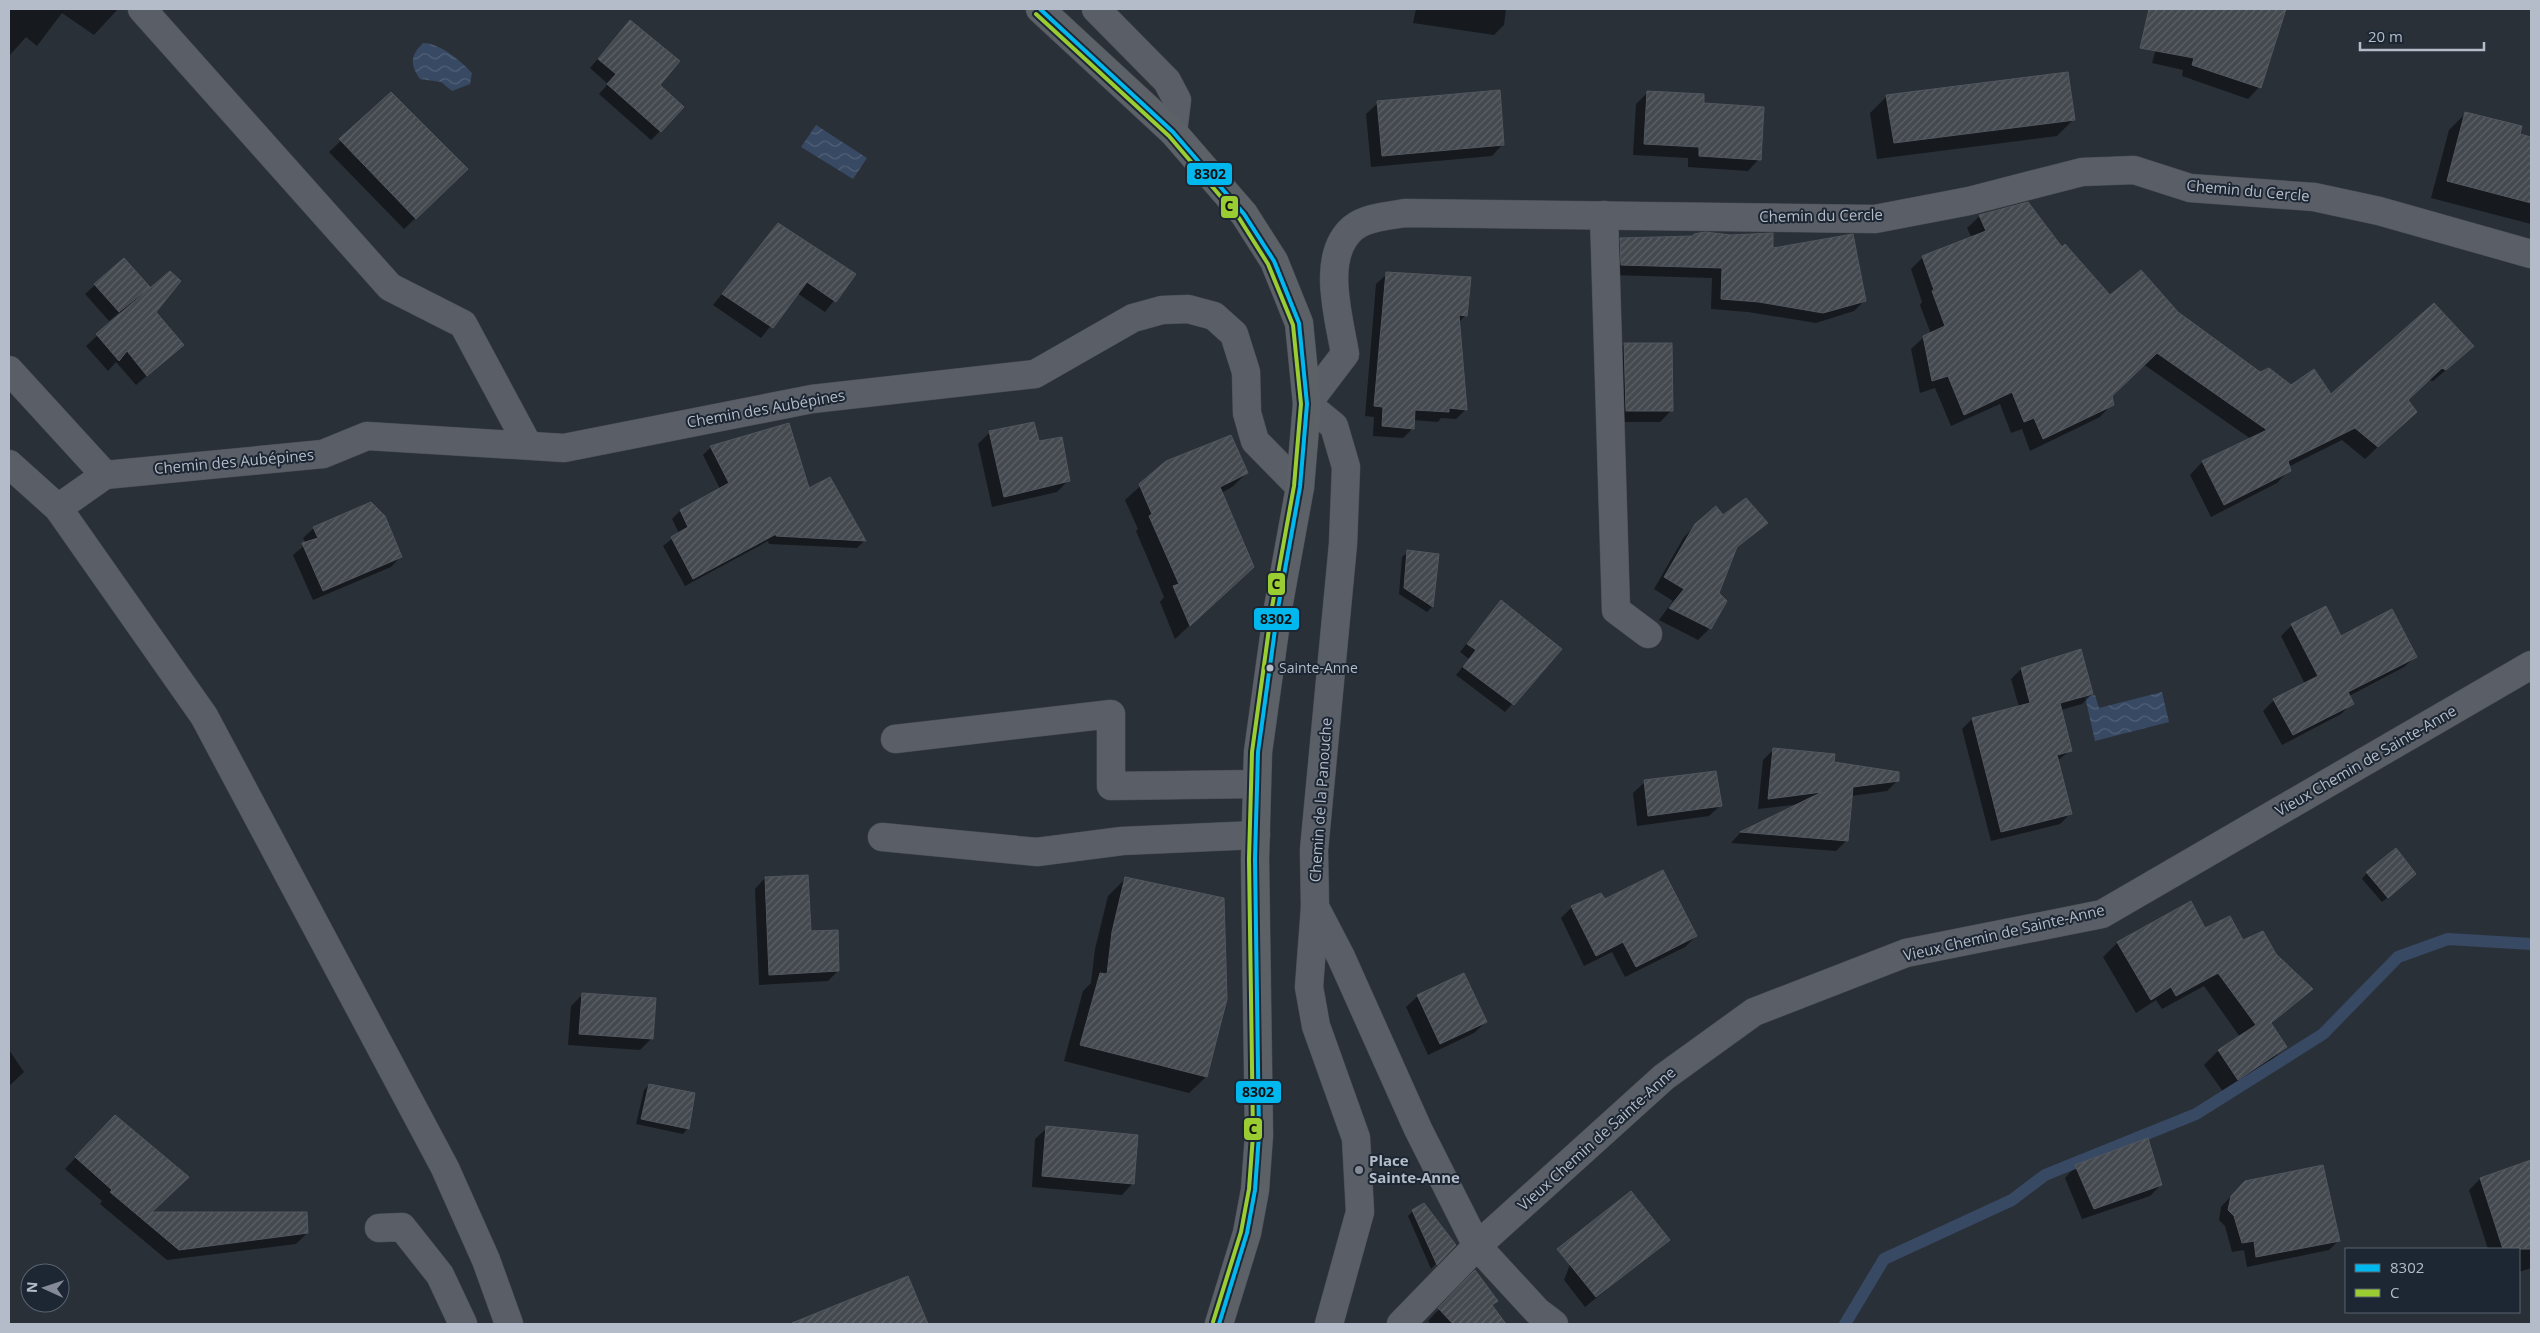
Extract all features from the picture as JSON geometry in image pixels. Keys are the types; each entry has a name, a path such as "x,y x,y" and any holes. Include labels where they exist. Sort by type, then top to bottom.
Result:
{"main road":[{"path":"1040,9 1173,132 1244,214 1274,261 1299,323 1307,404 1300,487 1278,608 1258,752 1256,835 1259,1135 1255,1190 1247,1234 1219,1324"}],"street":[{"path":"142,9 390,287 463,324 528,445"},
{"path":"1096,9 1167,81 1177,100 1173,132"},
{"name":"Chemin du Cercle","path":"1307,404 1345,354 1333,276 1341,242 1354,227 1373,219 1405,213 1875,218 1969,201 2082,172 2134,170 2190,188 2314,196 2379,211 2531,254"},
{"path":"1604,215 1616,610 1648,634"},
{"name":"Chemin des Aubépines","path":"58,508 106,475 323,454 367,436 564,448 812,399 1035,374 1133,318 1162,310 1188,309 1214,316 1234,334 1246,372 1247,413 1255,441 1300,487"},
{"path":"9,370 106,475"},
{"name":"Chemin de la Panouche","path":"1307,404 1334,426 1346,467 1343,544 1314,850 1315,907 1340,957 1418,1129 1477,1246 1537,1311 1554,1324"},
{"path":"9,464 58,508 204,716 445,1168 486,1260 509,1324"},
{"name":"Vieux Chemin de Sainte-Anne","path":"1477,1246 1664,1077 1754,1012 1906,953 2102,914 2531,665"},
{"path":"895,739 1111,714 1111,786 1257,784"},
{"path":"882,836 1037,852 1122,841 1256,835"},
{"path":"1315,907 1309,986 1316,1026 1356,1138 1360,1212 1329,1324"},
{"path":"379,1228 402,1227 440,1275 464,1324"},
{"path":"1401,1324 1477,1246"}],"water":[{"path":"423,43 443,49 462,63 472,73 470,84 452,91 441,82 420,79 414,69 413,60"},
{"path":"816,125 867,158 853,179 801,147"},
{"path":"2162,692 2169,722 2095,741 2085,697 2095,695 2099,708"}],"building":[{"path":"2149,9 2286,9 2261,88 2192,65 2194,58 2140,48"},
{"path":"630,20 680,61 660,85 684,107 661,132 607,84 616,74 598,59"},
{"path":"2068,72 2075,120 1894,143 1886,95"},
{"path":"1500,90 1504,145 1382,156 1377,101"},
{"path":"1647,91 1704,94 1704,103 1764,107 1761,160 1699,156 1699,147 1644,144"},
{"path":"391,92 468,169 416,219 339,139"},
{"path":"2465,112 2522,126 2520,134 2531,137 2531,203 2447,181"},
{"path":"2028,202 2062,247 2065,244 2110,295 2141,270 2178,312 2260,372 2269,368 2291,385 2314,369 2331,394 2434,303 2474,346 2446,370 2442,368 2408,400 2417,412 2378,447 2355,428 2288,461 2291,471 2224,505 2202,461 2267,430 2157,353 2112,396 2114,405 2043,439 2034,418 2024,422 2012,392 1964,415 1948,376 1932,381 1923,336 1945,326 1922,256 1986,231 1979,215"},
{"path":"778,223 856,274 836,302 807,282 773,328 722,294"},
{"path":"1705,232 1731,235 1773,233 1773,248 1853,234 1866,301 1823,313 1759,302 1721,299 1722,268 1621,265 1620,238 1693,236 1694,234"},
{"path":"124,258 150,287 119,312 94,284"},
{"path":"170,271 181,281 156,312 184,345 147,376 127,351 119,361 96,334"},
{"path":"1386,272 1471,277 1467,316 1459,315 1467,410 1449,408 1449,412 1415,410 1414,429 1382,426 1383,407 1374,406"},
{"path":"1624,343 1672,343 1673,411 1626,411"},
{"path":"1034,422 1039,441 1062,437 1070,481 1004,497 989,431"},
{"path":"789,423 809,488 830,477 866,541 776,536 776,534 693,579 671,537 688,527 680,510 729,483 710,446"},
{"path":"1231,435 1248,473 1220,487 1254,567 1190,626 1173,586 1179,584 1149,516 1152,514 1139,484 1166,461"},
{"path":"1746,498 1768,523 1737,547 1719,593 1727,601 1711,629 1669,608 1684,589 1664,577 1695,524 1716,506 1723,515"},
{"path":"371,502 385,516 402,557 323,591 302,543 318,538 313,527"},
{"path":"1407,550 1439,554 1433,607 1404,588"},
{"path":"1501,600 1562,649 1514,705 1463,667 1476,650 1467,644"},
{"path":"2326,606 2341,636 2392,609 2417,657 2348,692 2354,704 2293,735 2273,699 2318,676 2291,624"},
{"path":"2081,649 2093,694 2060,703 2072,751 2057,755 2072,814 2001,832 1972,718 2030,703 2021,668"},
{"path":"1773,748 1835,754 1834,762 1899,772 1899,781 1853,787 1848,841 1740,832 1822,792 1768,799"},
{"path":"1716,771 1722,806 1648,816 1644,780"},
{"path":"2396,848 2416,874 2388,898 2366,872"},
{"path":"1663,870 1697,936 1636,967 1623,942 1596,956 1571,906 1601,893 1605,899"},
{"path":"808,875 811,931 838,930 839,971 769,975 765,877"},
{"path":"1125,877 1224,898 1227,999 1207,1077 1080,1045 1100,973 1107,974 1112,932"},
{"path":"2191,901 2205,928 2230,916 2243,940 2263,931 2276,954 2313,989 2271,1023 2287,1047 2238,1080 2218,1050 2256,1025 2218,973 2176,996 2171,987 2151,1000 2117,942"},
{"path":"1464,973 1487,1022 1440,1044 1417,995"},
{"path":"582,993 656,998 653,1039 579,1034"},
{"path":"649,1084 695,1093 689,1129 641,1119"},
{"path":"115,1115 189,1177 152,1212 307,1212 308,1233 179,1250 110,1192 112,1190 75,1157"},
{"path":"1046,1126 1138,1135 1134,1184 1042,1176"},
{"path":"2148,1138 2162,1185 2094,1209 2075,1165"},
{"path":"2531,1160 2531,1249 2503,1248 2480,1178"},
{"path":"2323,1165 2340,1241 2256,1257 2254,1241 2242,1243 2234,1216 2228,1210 2231,1196 2245,1181"},
{"path":"1631,1191 1670,1240 1596,1297 1557,1249"},
{"path":"1424,1203 1456,1245 1437,1265 1412,1210"},
{"path":"1475,1270 1498,1301 1492,1305 1506,1324 1453,1324 1438,1308"},
{"path":"908,1276 928,1324 792,1324 792,1323"}],"waterway":[{"path":"1845,1324 1884,1259 2012,1200 2045,1175 2196,1114 2323,1034 2398,957 2448,939 2531,944"}],"transit line":[{"name":"8302","path":"1040,9 1173,132 1244,214 1274,261 1299,323 1307,404 1300,487 1278,608 1258,752 1255,859 1259,1135 1255,1190 1247,1233 1219,1324"},
{"name":"C","path":"1036,14 1169,136 1239,218 1268,264 1293,325 1301,404 1294,486 1272,607 1252,752 1249,859 1253,1135 1249,1189 1241,1232 1213,1322"}],"place":[{"name":"Sainte-Anne","path":"1270,668"},
{"name":"Place Sainte-Anne","path":"1359,1170"}]}
